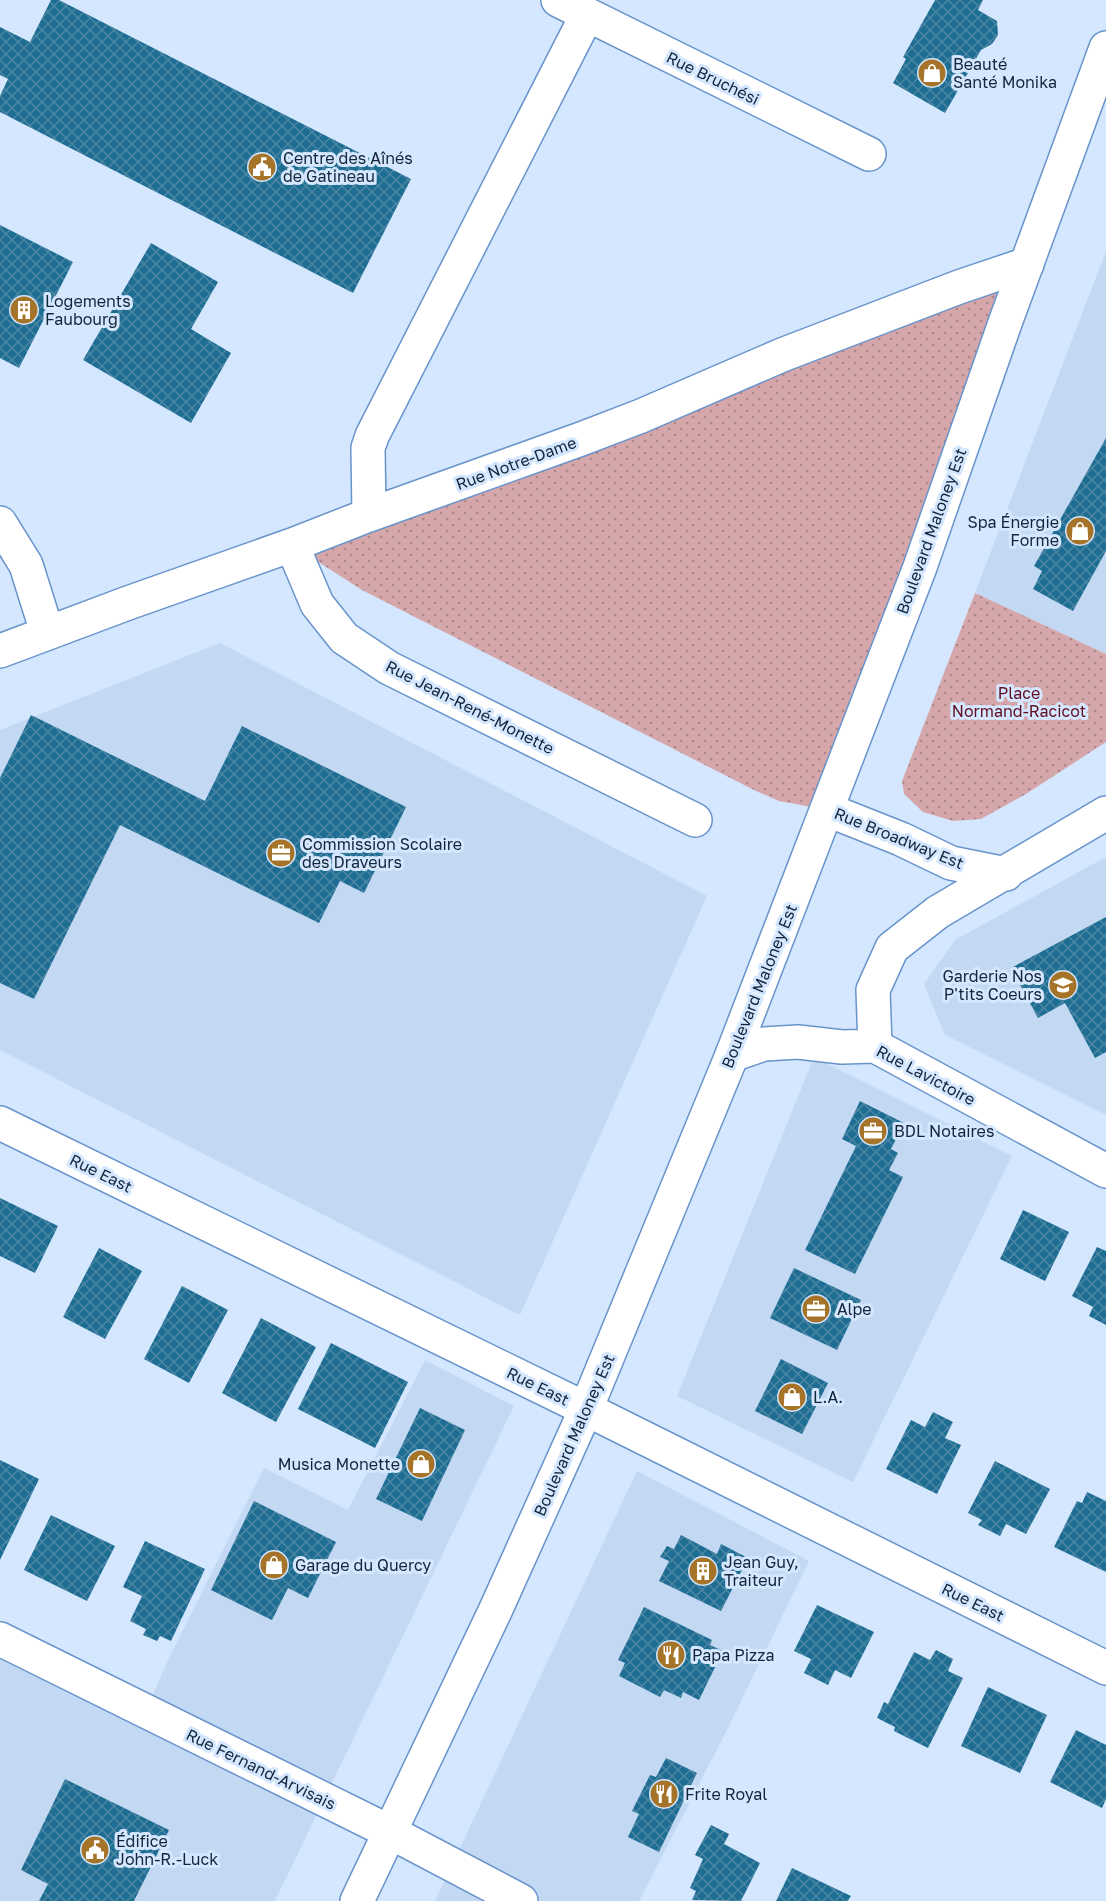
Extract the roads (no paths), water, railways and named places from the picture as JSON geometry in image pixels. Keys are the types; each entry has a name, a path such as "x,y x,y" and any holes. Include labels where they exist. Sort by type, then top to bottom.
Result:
{"street":[{"name":"Rue Bruchési","path":"558,0 869,154"},
{"path":"369,515 368,448 372,436 587,15"},
{"name":"Boulevard Maloney Est","path":"357,1901 496,1609 586,1409 732,1055 920,567 1106,48"},
{"name":"Rue Notre-Dame","path":"0,651 581,439 793,351 959,287 1027,264"},
{"path":"0,523 26,565 47,632"},
{"name":"Rue Jean-René-Monette","path":"292,545 317,604 344,638 389,668 695,820"},
{"name":"Rue Broadway Est","path":"828,810 901,839 951,863 1006,874"},
{"name":"Rue Broadway Est","path":"875,1046 873,990 892,948 938,912 1106,813"},
{"name":"Rue Lavictoire","path":"732,1055 764,1044 798,1042 842,1047 875,1046 1106,1171"},
{"name":"Rue East","path":"0,1123 586,1409 1106,1668"},
{"name":"Rue Fernand-Arvisais","path":"0,1640 390,1832 521,1901"}],"place":[{"name":"Beauté Santé Monika","path":"932,73"},
{"name":"Centre des Aînés de Gatineau","path":"262,167"},
{"name":"Logements Faubourg","path":"24,310"},
{"name":"Spa Énergie Forme","path":"1080,531"},
{"name":"Commission Scolaire des Draveurs","path":"281,853"},
{"name":"Garderie Nos P'tits Coeurs","path":"1063,985"},
{"name":"BDL Notaires","path":"873,1131"},
{"name":"Alpe","path":"816,1309"},
{"name":"L.A.","path":"792,1397"},
{"name":"Musica Monette","path":"421,1464"},
{"name":"Garage du Quercy","path":"274,1565"},
{"name":"Jean Guy, Traiteur","path":"703,1571"},
{"name":"Papa Pizza","path":"671,1655"},
{"name":"Frite Royal","path":"664,1794"},
{"name":"Édifice John-R.-Luck","path":"95,1850"}],"park label":[{"name":"Place Normand-Racicot","path":"1019,702"}]}
